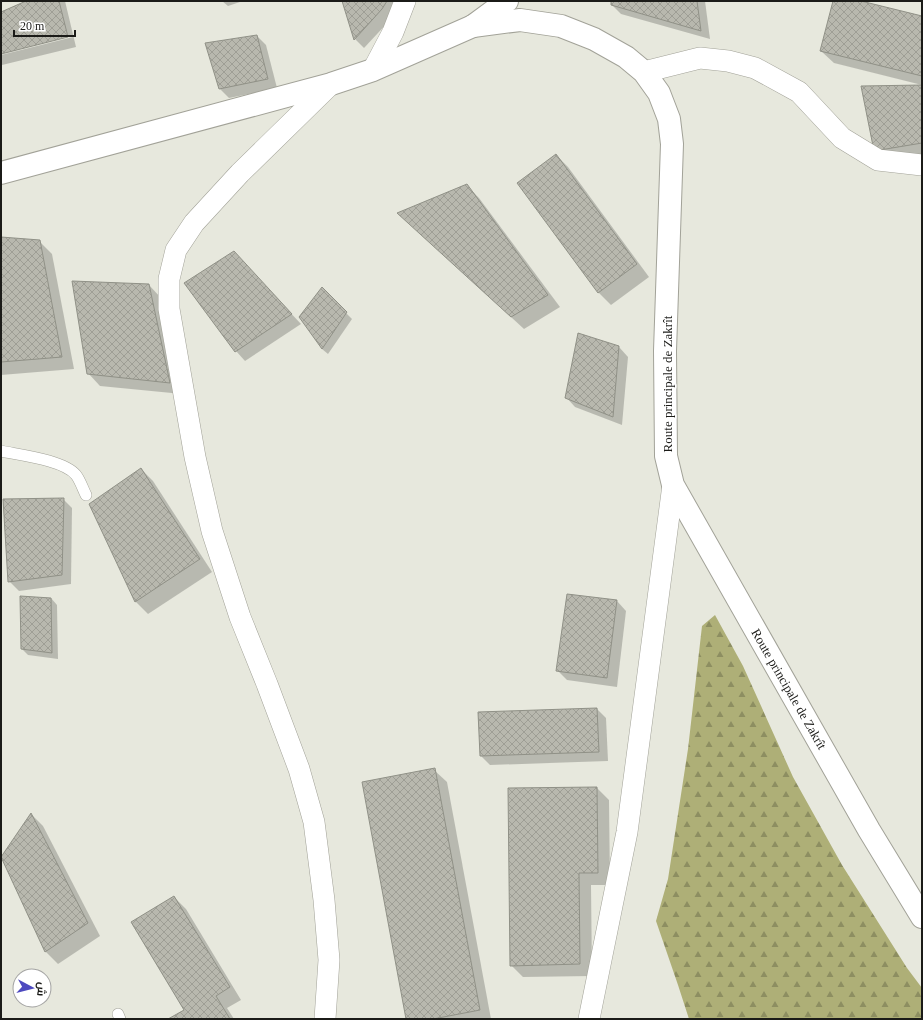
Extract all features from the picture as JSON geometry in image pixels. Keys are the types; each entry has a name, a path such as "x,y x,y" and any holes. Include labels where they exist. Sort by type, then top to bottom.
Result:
{"street":[{"path":"373,70 393,32 406,1"},
{"path":"1,172 331,84 373,70 473,26 507,1"},
{"name":"Route principale de Zakrît","path":"473,26 520,20 561,26 594,39 626,57 644,72 659,93 669,119 672,144 665,365 666,456 673,485 869,830 922,917"},
{"path":"644,72 700,58 728,61 755,68 799,92 842,138 878,160 922,165"},
{"path":"325,1019 329,960 324,900 314,822 299,769 268,684 240,617 212,531 194,449 169,309 169,279 176,250 194,223 240,173 331,84"},
{"path":"589,1019 627,832 673,485"}],"lane":[{"path":"1,451 51,461 68,468 76,475 86,495"}],"green space":[{"path":"715,615 743,666 793,777 842,865 907,968 922,988 922,1019 689,1019 656,921 668,879 688,749 702,626"}],"building":[{"path":"26,1 59,1 68,37 1,54 1,12"},
{"path":"342,1 387,1 382,9 354,40"},
{"path":"611,1 697,1 701,31 611,5"},
{"path":"833,1 861,1 922,16 922,76 820,51"},
{"path":"257,35 268,79 219,89 205,43"},
{"path":"922,85 922,143 874,151 861,86"},
{"path":"556,154 637,264 598,293 517,183"},
{"path":"467,184 548,295 511,317 397,213"},
{"path":"1,237 40,240 62,357 1,362"},
{"path":"234,251 292,314 235,352 184,283"},
{"path":"72,281 149,284 170,383 87,374"},
{"path":"322,287 347,312 322,349 299,317"},
{"path":"578,333 619,346 613,417 565,398"},
{"path":"141,468 200,559 135,602 89,504"},
{"path":"64,498 62,575 8,582 3,499"},
{"path":"567,594 617,600 607,678 556,671"},
{"path":"20,596 51,598 52,653 21,649"},
{"path":"597,708 599,752 480,756 478,712"},
{"path":"435,768 480,1010 433,1019 406,1019 362,782"},
{"path":"597,787 598,873 579,873 580,964 510,966 508,788"},
{"path":"31,813 88,923 45,952 1,857"},
{"path":"174,896 230,987 216,996 230,1019 168,1019 184,1010 131,922"}]}
